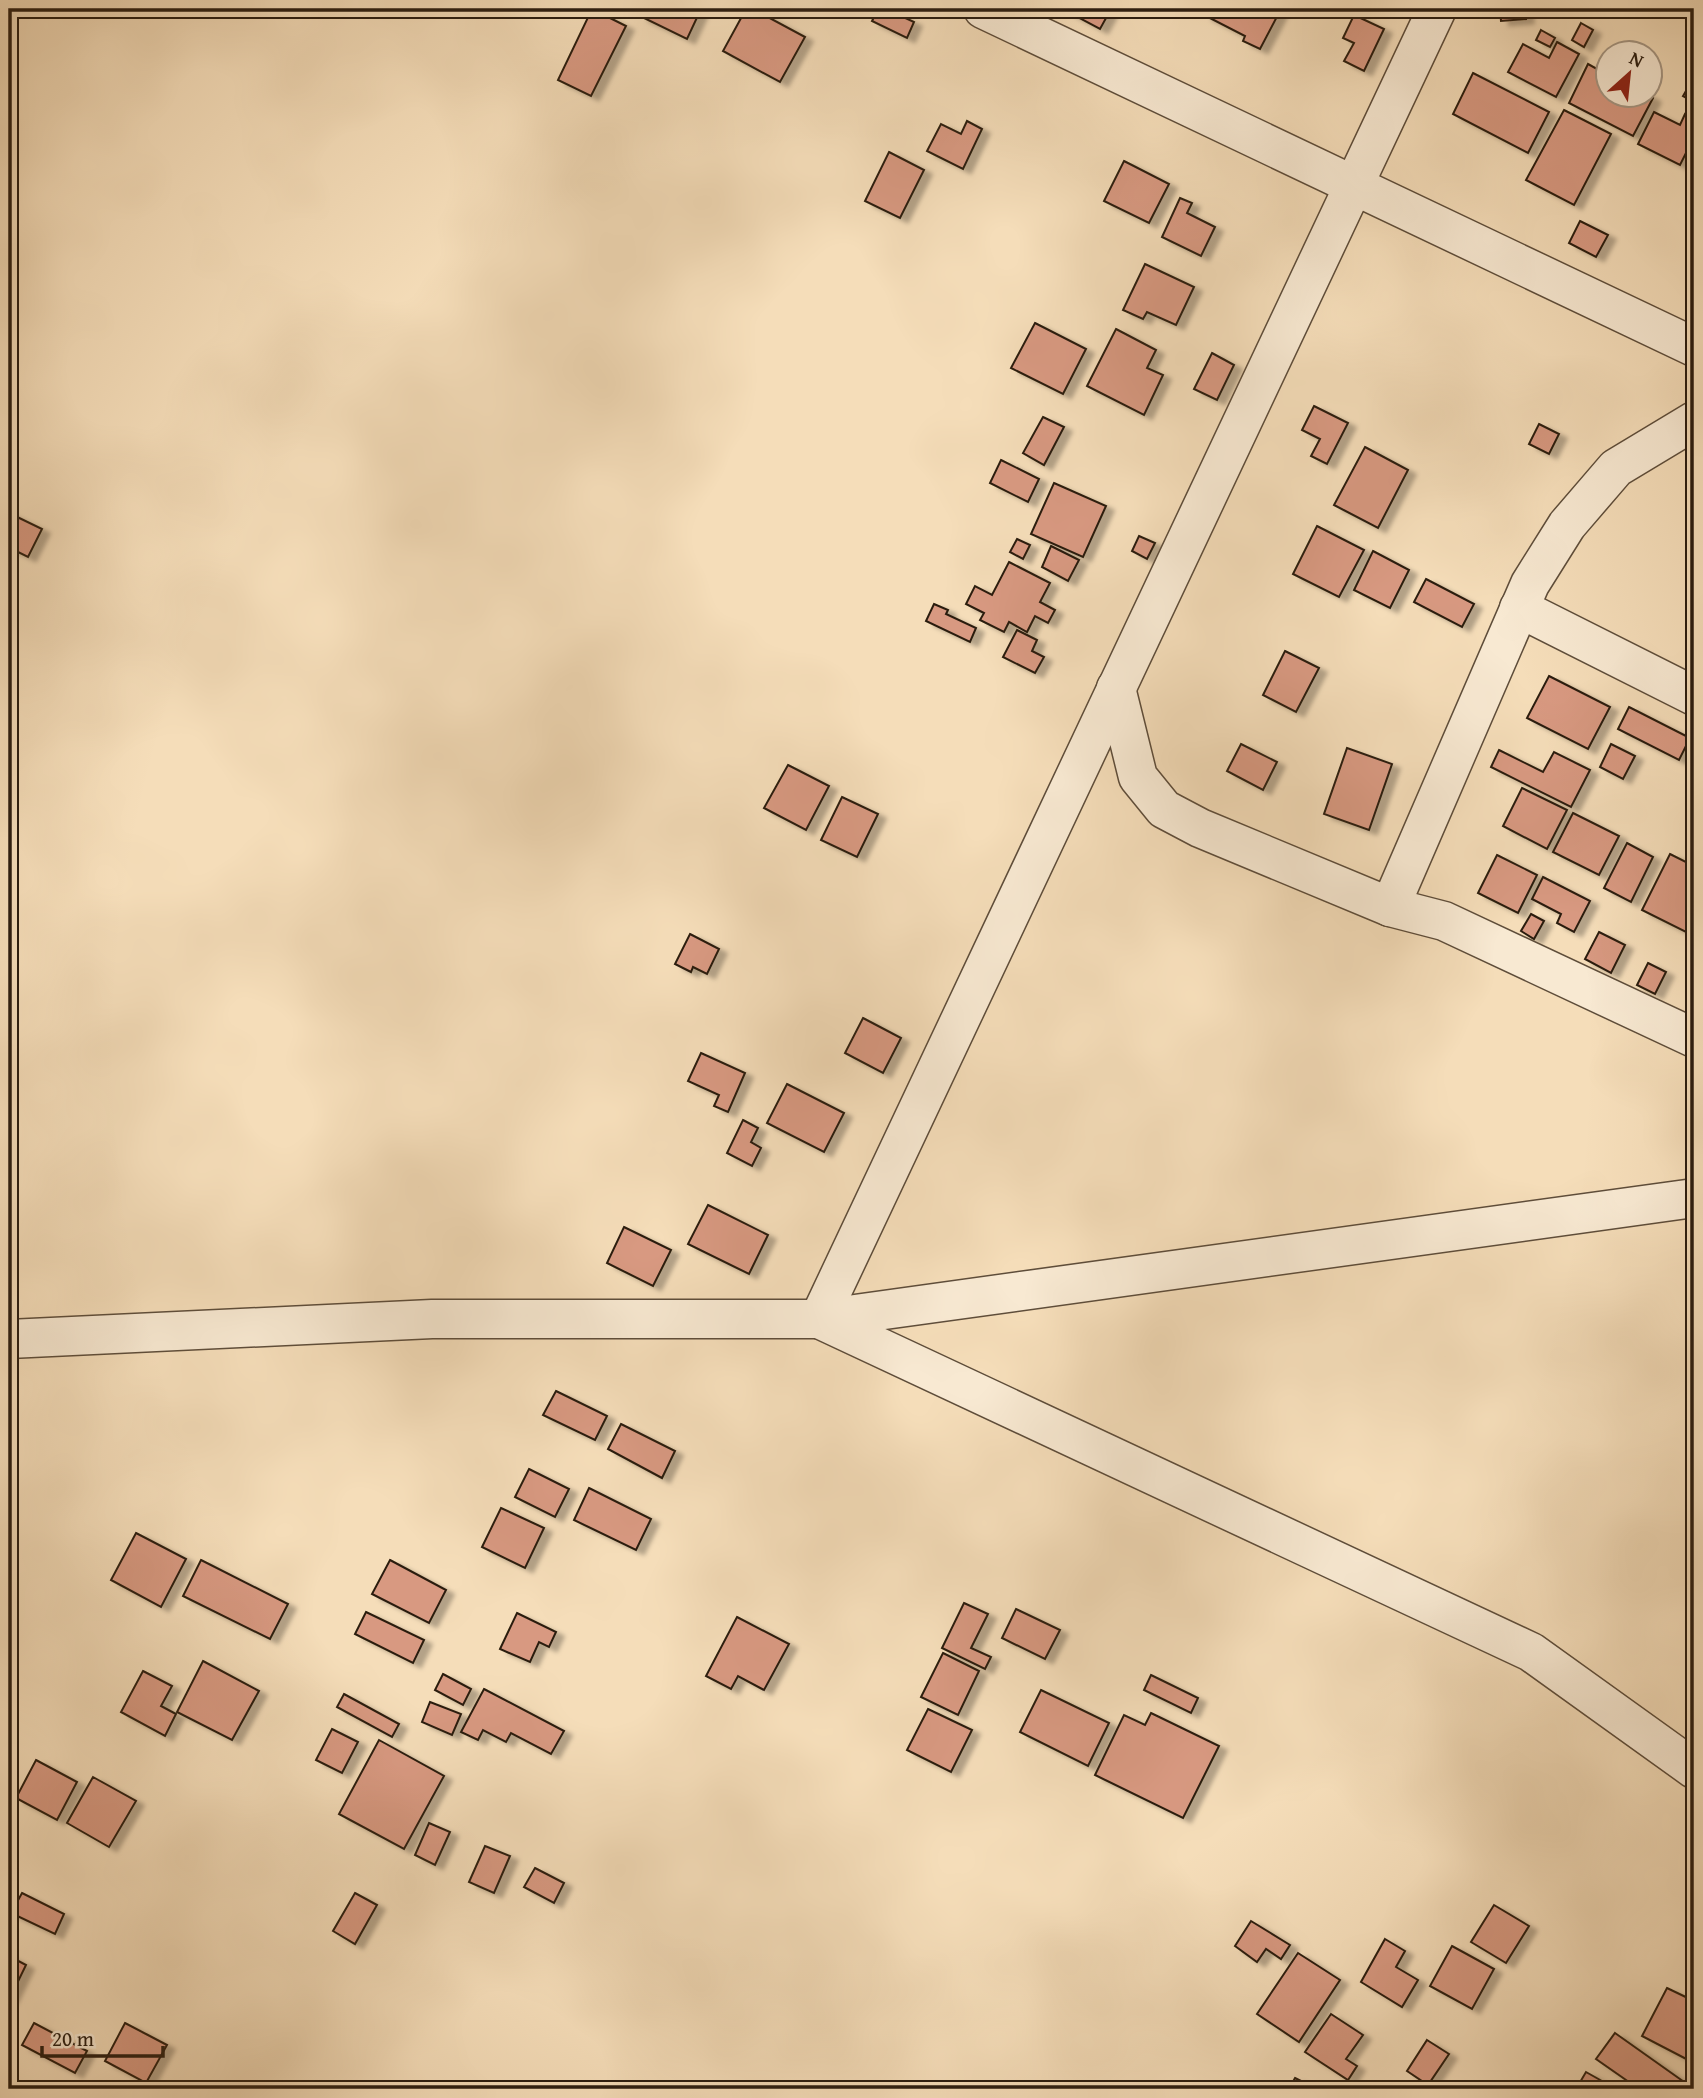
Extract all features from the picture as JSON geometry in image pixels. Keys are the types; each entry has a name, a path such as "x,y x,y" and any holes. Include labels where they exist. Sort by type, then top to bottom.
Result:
{"street":[{"path":"983,9 1694,347"},
{"path":"819,1319 1437,9"},
{"path":"1390,907 1530,584 1567,525 1616,468 1694,421"},
{"path":"1519,608 1694,696"},
{"path":"1116,688 1138,777 1164,808 1200,828 1390,907 1444,921 1694,1038"},
{"path":"9,1339 432,1319 819,1319 1694,1198"},
{"path":"819,1319 1531,1652 1694,1769"}],"building":[{"path":"592,9 626,26 591,96 558,80"},
{"path":"644,9 701,9 687,39 640,16"},
{"path":"746,9 753,9 805,37 780,82 723,51"},
{"path":"878,9 886,9 914,22 907,38 872,21"},
{"path":"1070,9 1111,9 1100,29 1068,12"},
{"path":"1207,9 1281,9 1260,49 1243,41 1245,36 1204,15"},
{"path":"1500,9 1525,9 1526,19 1501,21"},
{"path":"1354,15 1384,29 1364,71 1344,61 1354,43 1343,38"},
{"path":"1581,23 1593,30 1584,47 1572,40"},
{"path":"1541,30 1555,38 1550,47 1536,40"},
{"path":"1557,42 1579,54 1556,97 1508,72 1523,44 1549,58"},
{"path":"1588,64 1594,67 1594,108 1648,108 1633,136 1569,103"},
{"path":"1473,73 1549,112 1528,153 1453,114"},
{"path":"1694,77 1694,102 1683,96"},
{"path":"1564,110 1611,134 1574,205 1526,180"},
{"path":"1654,112 1680,125 1685,114 1694,119 1694,137 1680,165 1638,144"},
{"path":"967,121 982,129 963,169 927,151 941,124 961,134"},
{"path":"889,152 924,170 900,218 865,201"},
{"path":"1124,161 1169,184 1149,223 1104,201"},
{"path":"1180,198 1192,203 1187,213 1215,227 1201,256 1162,237"},
{"path":"1580,221 1608,235 1596,257 1569,243"},
{"path":"1145,264 1194,287 1176,325 1147,312 1143,319 1123,310"},
{"path":"1035,323 1086,349 1063,394 1011,368"},
{"path":"1116,329 1156,350 1147,368 1163,375 1144,415 1087,386"},
{"path":"1212,353 1234,365 1217,400 1194,389"},
{"path":"1314,406 1348,423 1327,464 1311,456 1320,439 1302,430"},
{"path":"1043,417 1064,427 1044,465 1023,453"},
{"path":"1539,424 1559,434 1549,454 1529,444"},
{"path":"1365,447 1408,470 1378,528 1334,505"},
{"path":"1001,460 1039,479 1028,502 990,483"},
{"path":"1054,483 1106,506 1083,557 1031,534"},
{"path":"9,513 42,529 28,557 10,548 9,551"},
{"path":"1317,526 1364,550 1339,597 1293,574"},
{"path":"1139,536 1155,543 1147,559 1132,551"},
{"path":"1017,539 1030,545 1023,559 1010,552"},
{"path":"1051,546 1079,560 1068,581 1042,567"},
{"path":"1373,551 1409,570 1390,608 1354,590"},
{"path":"1009,562 1050,583 1040,602 1055,610 1048,623 1035,616 1027,632 1009,622 1004,632 980,620 984,613 966,604 975,586 992,595"},
{"path":"1426,579 1474,604 1462,627 1414,602"},
{"path":"934,604 948,610 946,614 976,628 970,642 926,621"},
{"path":"1017,630 1037,640 1032,651 1044,657 1035,673 1003,657"},
{"path":"1285,651 1319,668 1296,712 1263,695"},
{"path":"1549,676 1610,707 1588,749 1527,718"},
{"path":"1629,707 1690,738 1679,760 1618,729"},
{"path":"1241,744 1277,762 1263,790 1227,771"},
{"path":"1611,744 1635,756 1623,779 1600,767"},
{"path":"1347,748 1392,764 1369,830 1324,814"},
{"path":"1499,750 1543,772 1554,752 1590,770 1571,807 1491,767"},
{"path":"788,765 829,786 806,830 764,808"},
{"path":"1522,788 1567,810 1547,849 1503,826"},
{"path":"842,797 878,814 857,857 821,840"},
{"path":"1573,813 1619,836 1599,875 1553,852"},
{"path":"1627,843 1653,857 1631,902 1604,888"},
{"path":"1670,854 1694,866 1694,936 1642,910"},
{"path":"1497,855 1537,875 1518,913 1478,893"},
{"path":"1543,877 1590,901 1574,932 1557,923 1561,914 1532,899"},
{"path":"1531,914 1544,921 1534,939 1521,931"},
{"path":"1599,932 1625,945 1611,973 1585,959"},
{"path":"690,934 719,949 707,974 693,967 691,972 675,964"},
{"path":"1648,963 1666,972 1655,994 1637,985"},
{"path":"863,1018 901,1038 883,1073 845,1053"},
{"path":"701,1053 745,1073 728,1112 714,1106 719,1095 688,1081"},
{"path":"787,1084 844,1113 824,1152 767,1123"},
{"path":"743,1120 758,1128 751,1142 761,1148 752,1166 727,1153"},
{"path":"708,1205 768,1235 749,1274 688,1244"},
{"path":"624,1227 671,1250 653,1286 607,1263"},
{"path":"556,1391 607,1416 595,1440 543,1415"},
{"path":"621,1424 675,1451 662,1478 608,1449"},
{"path":"529,1469 569,1489 555,1517 515,1497"},
{"path":"589,1488 651,1519 636,1550 574,1520"},
{"path":"501,1508 544,1528 525,1568 482,1547"},
{"path":"136,1533 186,1559 161,1607 111,1580"},
{"path":"201,1560 288,1604 270,1639 183,1596"},
{"path":"390,1560 446,1590 429,1623 372,1594"},
{"path":"964,1603 988,1614 971,1648 991,1657 985,1669 942,1648"},
{"path":"1016,1609 1060,1630 1045,1659 1002,1638"},
{"path":"366,1612 424,1640 413,1663 355,1634"},
{"path":"517,1613 556,1632 549,1647 539,1642 530,1662 500,1649"},
{"path":"737,1617 789,1644 764,1690 738,1676 731,1689 706,1676"},
{"path":"943,1653 979,1671 958,1715 921,1697"},
{"path":"203,1661 259,1691 232,1740 177,1712"},
{"path":"143,1671 172,1686 161,1706 176,1714 165,1736 121,1712"},
{"path":"443,1674 471,1689 463,1705 435,1690"},
{"path":"1151,1675 1198,1698 1191,1713 1144,1690"},
{"path":"484,1689 564,1731 551,1754 511,1733 506,1742 483,1730 478,1740 461,1732"},
{"path":"1041,1690 1109,1723 1088,1766 1020,1732"},
{"path":"344,1694 399,1724 392,1737 337,1707"},
{"path":"430,1702 461,1714 452,1735 422,1722"},
{"path":"928,1709 972,1730 951,1772 907,1750"},
{"path":"1151,1713 1219,1746 1183,1818 1095,1775 1124,1715 1145,1725"},
{"path":"332,1729 358,1742 342,1773 316,1760"},
{"path":"379,1740 444,1776 404,1849 339,1814"},
{"path":"36,1760 77,1782 57,1820 16,1798"},
{"path":"93,1777 136,1801 109,1847 67,1823"},
{"path":"429,1823 450,1832 435,1865 415,1855"},
{"path":"485,1846 510,1856 494,1893 469,1882"},
{"path":"535,1868 564,1883 554,1903 524,1887"},
{"path":"22,1893 64,1914 55,1934 11,1913"},
{"path":"355,1893 377,1905 355,1944 333,1931"},
{"path":"1494,1905 1529,1926 1506,1963 1471,1942"},
{"path":"1251,1921 1290,1945 1281,1959 1266,1949 1257,1962 1235,1946"},
{"path":"1385,1939 1405,1951 1396,1967 1418,1980 1402,2007 1361,1982"},
{"path":"1452,1946 1494,1969 1472,2009 1430,1986"},
{"path":"1298,1953 1340,1980 1299,2042 1257,2014"},
{"path":"9,1956 26,1965 9,2000"},
{"path":"1667,1988 1694,2001 1694,2063 1642,2036"},
{"path":"1331,2014 1363,2035 1346,2059 1357,2066 1348,2080 1305,2052"},
{"path":"34,2023 87,2051 75,2073 22,2045"},
{"path":"125,2023 167,2045 146,2083 105,2061"},
{"path":"1615,2033 1694,2089 1639,2089 1596,2059"},
{"path":"1427,2040 1449,2054 1428,2085 1407,2071"},
{"path":"1586,2072 1616,2089 1576,2089"},
{"path":"1295,2078 1317,2089 1289,2089"}]}
